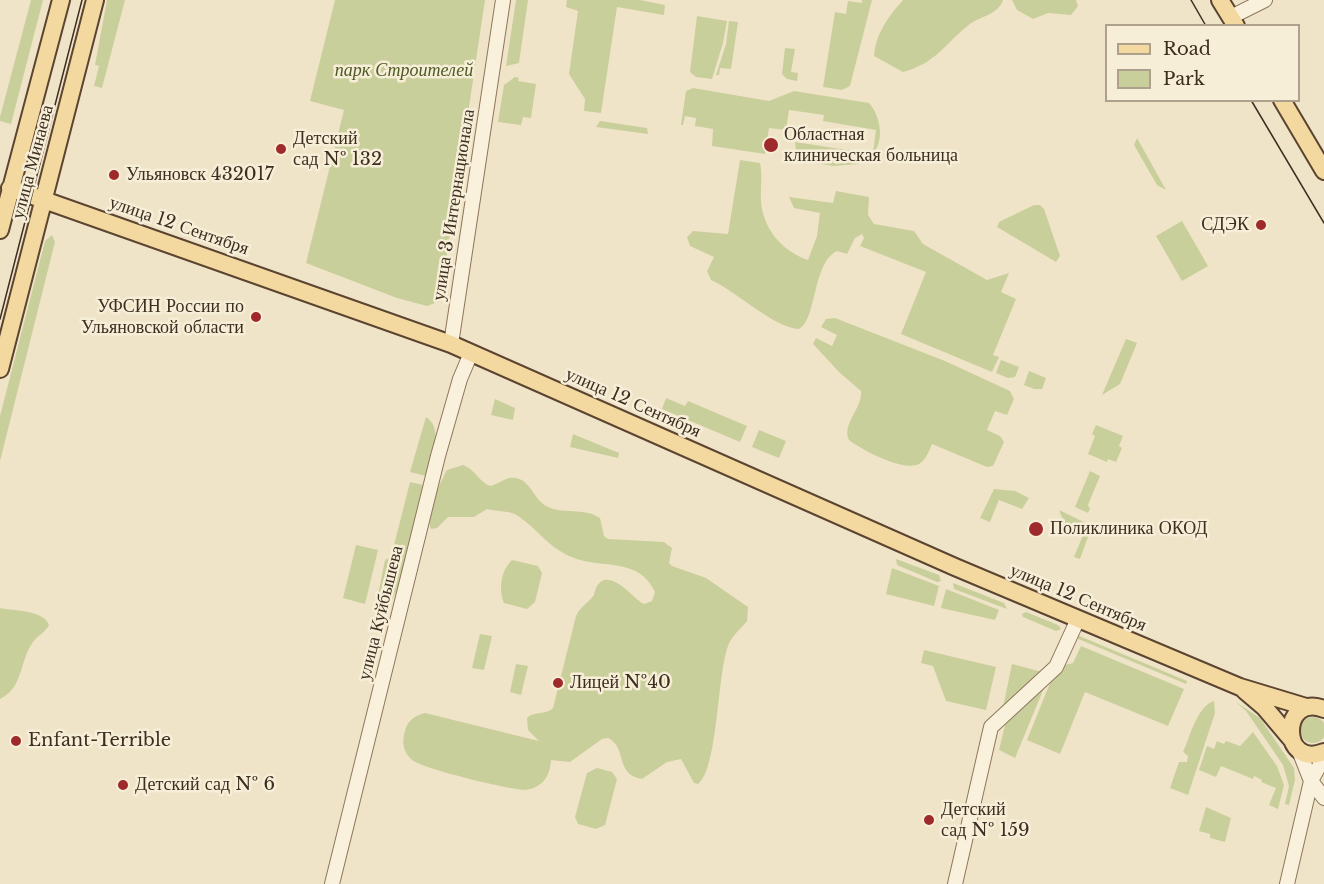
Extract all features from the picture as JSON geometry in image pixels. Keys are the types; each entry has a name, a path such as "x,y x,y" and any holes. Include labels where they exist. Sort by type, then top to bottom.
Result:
{"main road":[{"name":"улица Минаева","path":"0,230 5,187 61,0"},
{"name":"улица Минаева","path":"0,369 95,0"},
{"path":"1220,0 1234,21"},
{"path":"1283,102 1321,161"},
{"name":"улица 12 Сентября","path":"5,187 451,344 955,567 1240,687 1306,707 1324,709"},
{"name":"улица 12 Сентября","path":"1240,687 1265,708 1295,744"},
{"path":"1306,707 1292,721 1290,731 1295,744 1312,754 1324,752"}],"street":[{"name":"улица 3 Интернационала","path":"451,344 503,0"},
{"path":"1234,21 1265,0"},
{"name":"улица Куйбышева","path":"332,884 449,419 471,352"},
{"path":"956,884 991,727 1056,667 1078,619"},
{"path":"1295,744 1311,781 1324,798"},
{"path":"1287,884 1311,781 1324,757"}],"green space":[{"path":"31,0 43,0 11,124 0,121 0,117"},
{"path":"107,0 125,0 102,88 94,86 99,66 95,65"},
{"name":"парк Строителей","path":"335,0 485,0 440,301 427,306 397,298 306,263 344,110 310,101"},
{"path":"516,0 528,0 519,63 506,66"},
{"path":"567,0 640,0 665,5 664,15 617,7 601,113 584,111 585,99 569,74 578,11 566,7"},
{"path":"862,0 872,0 850,86 842,90 823,87 835,12 846,14 848,1 862,3"},
{"path":"903,0 1003,0 997,9 970,24 933,58 903,72 874,56 877,40 884,26"},
{"path":"1012,0 1076,0 1078,6 1071,15 1048,13 1033,19 1017,10"},
{"path":"697,16 727,21 712,79 696,77 690,72"},
{"path":"729,21 738,22 731,69 720,68 719,75 716,75 726,44"},
{"path":"785,48 795,49 791,72 798,73 797,81 787,79 782,74"},
{"path":"515,77 519,78 518,81 536,84 531,118 523,117 521,125 498,122 504,85"},
{"path":"693,88 769,101 794,91 869,103 876,114 880,128 877,148 873,153 876,130 823,121 824,115 789,110 786,130 769,128 765,154 712,146 713,129 695,126 696,118 685,116 683,125 681,125 686,91"},
{"path":"600,121 647,128 648,134 596,127"},
{"path":"1137,138 1166,190 1157,185 1134,145"},
{"path":"795,142 860,152 859,164 833,166 797,160"},
{"path":"740,160 760,163 761,201 770,230 782,245 808,260 817,236 820,213 794,208 789,197 833,203 836,191 869,197 868,215 874,224 914,231 923,244 987,280 1009,273 1001,292 1016,299 993,355 999,357 992,372 901,334 926,272 860,246 864,238 862,234 855,238 847,254 837,251 829,257 823,267 809,315 805,324 799,329 789,327 767,316 711,280 707,271 714,257 690,246 687,237 693,231 728,234"},
{"path":"1034,205 1040,205 1044,209 1060,256 1056,262 997,227 999,222"},
{"path":"1182,221 1208,266 1182,281 1156,236"},
{"path":"52,235 55,242 0,461 0,416 45,241"},
{"path":"835,318 945,361 1010,391 1014,399 1007,415 995,411 987,430 1000,436 1004,442 993,466 987,467 932,444 927,455 919,464 903,465 873,454 849,440 848,428 859,404 861,391 840,373 813,344 816,338 832,346 837,335 821,327 826,319"},
{"path":"1126,339 1137,343 1120,384 1102,395"},
{"path":"1001,360 1019,367 1015,377 1008,378 996,373"},
{"path":"1029,371 1046,378 1042,389 1024,385"},
{"path":"666,398 685,406 688,401 747,426 740,442 662,409"},
{"path":"495,399 515,408 513,420 491,415"},
{"path":"426,417 435,429 435,445 426,476 410,472"},
{"path":"1096,425 1123,436 1119,446 1122,448 1116,462 1108,459 1107,462 1088,454 1095,436 1092,434"},
{"path":"759,430 786,441 779,458 752,447"},
{"path":"573,434 619,453 618,458 570,447"},
{"path":"463,465 490,486 509,478 516,478 529,486 546,506 587,513 600,518 604,536 608,539 664,542 672,548 669,563 672,566 706,578 748,607 747,621 730,642 724,660 710,760 705,775 698,784 694,783 681,759 667,762 642,779 633,776 624,766 618,748 608,738 602,739 570,762 551,760 549,772 544,781 536,787 525,790 448,773 419,764 407,754 403,742 406,726 414,718 425,713 539,741 528,730 527,718 553,708 576,616 594,595 597,586 602,581 615,582 644,604 652,601 655,592 640,573 619,566 585,561 565,554 550,544 525,521 511,513 487,509 474,517 448,517 437,528 431,529 430,516 444,475 447,470"},
{"path":"1090,471 1100,476 1088,505 1090,509 1088,513 1075,507"},
{"path":"410,482 423,485 398,587 391,602 376,605 385,560 391,557"},
{"path":"994,489 1015,491 1029,498 1022,509 999,500 990,522 980,518"},
{"path":"1059,510 1092,526 1080,559 1074,557 1083,535 1061,525 1063,520"},
{"path":"356,545 378,550 365,604 343,598"},
{"path":"896,559 939,575 941,581 937,582 897,565"},
{"path":"512,560 538,566 542,573 535,602 527,609 504,603 502,598 503,575"},
{"path":"892,568 939,586 934,606 886,594"},
{"path":"953,583 1004,603 1007,609 954,589"},
{"path":"946,589 999,610 995,620 941,608"},
{"path":"0,608 41,616 49,625 29,649 13,688 0,699"},
{"path":"1026,612 1058,625 1061,629 1056,631 1023,617 1022,614"},
{"path":"480,634 492,636 484,670 472,668"},
{"path":"1077,635 1187,681 1186,684 1076,638"},
{"path":"1081,646 1184,689 1168,726 1085,692 1060,754 1027,740 1052,678 1061,666 1073,663"},
{"path":"924,650 996,667 986,710 946,701 933,666 921,663"},
{"path":"516,664 528,666 521,695 510,692"},
{"path":"1012,664 1046,673 1002,712"},
{"path":"1044,688 1015,758 999,750 1005,725"},
{"path":"1214,701 1215,713 1188,795 1170,788 1179,762 1187,762 1188,756 1183,752 1199,715 1208,704"},
{"path":"1236,702 1260,718 1294,768 1295,780 1289,805 1285,804 1289,786 1283,765 1246,711"},
{"path":"1313,717 1325,725 1325,735 1322,739 1313,743 1304,739 1300,730 1304,721"},
{"path":"1253,732 1277,766 1284,785 1278,809 1269,805 1276,788 1261,782 1262,780 1254,776 1253,779 1221,766 1216,777 1199,770 1207,746 1214,749 1217,741 1224,744 1226,741 1240,746"},
{"path":"597,768 612,772 617,779 605,825 596,829 578,824 575,817 587,773"},
{"path":"1206,807 1231,818 1225,842 1210,838 1210,834 1199,831"}],"tram line":[{"path":"0,319 82,0"},
{"path":"1191,0 1205,24"},
{"path":"1252,102 1324,223"}],"place":[{"name":"Областная клиническая больница","path":"771,145"},
{"name":"Детский сад № 132","path":"281,149"},
{"name":"Ульяновск 432017","path":"114,175"},
{"name":"СДЭК","path":"1261,225"},
{"name":"УФСИН России по Ульяновской области","path":"256,317"},
{"name":"Поликлиника ОКОД","path":"1036,529"},
{"name":"Лицей №40","path":"558,683"},
{"name":"Enfant-Terrible","path":"16,741"},
{"name":"Детский сад № 6","path":"123,785"},
{"name":"Детский сад № 159","path":"929,820"}]}
